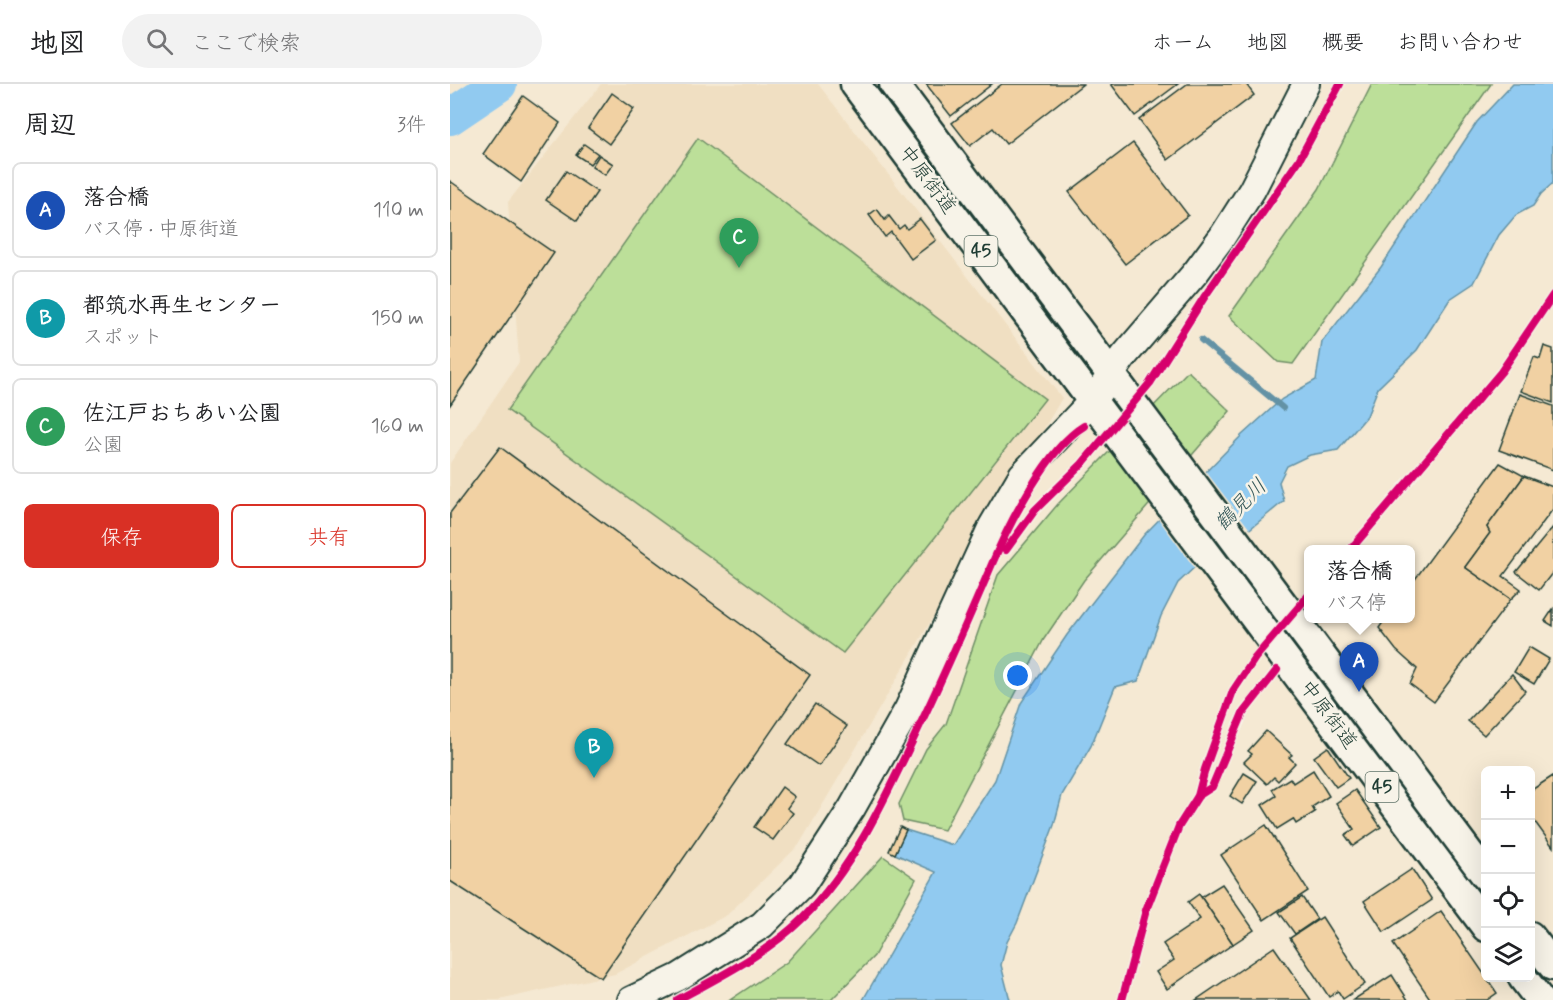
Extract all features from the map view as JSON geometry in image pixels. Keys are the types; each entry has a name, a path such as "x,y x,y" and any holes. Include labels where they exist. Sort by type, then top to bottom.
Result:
{"main road":[{"name":"中原街道","path":"855,84 1279,648 1481,922"},
{"name":"中原街道","path":"894,84 1120,383 1484,874"},
{"path":"1535,943 1553,966"},
{"path":"1526,982 1540,1000"}],"street":[{"path":"631,1000 679,977 754,930 784,905 802,885 852,808 908,709 993,525 1022,475 1100,409 1120,383 1252,190 1306,84"}],"shaded area":[{"path":"601,84 818,84 1062,398 799,845 727,915 615,974 499,1000 450,1000 450,463 519,362 508,202"}],"green space":[{"path":"1372,84 1491,84 1293,364 1278,362 1229,316 1319,189"},
{"path":"698,138 1045,399 843,653 507,410"},
{"path":"1188,371 1230,411 1084,580 1044,639 944,830 903,821 899,804 926,749 946,724 998,575 1058,504"},
{"path":"883,856 916,879 874,956 831,1000 730,1000 787,962"}],"water":[{"name":"鶴見川","path":"1513,84 1553,84 1553,183 1541,194 1533,206 1516,215 1499,235 1474,283 1450,299 1417,350 1378,388 1367,416 1338,450 1310,455 1287,466 1279,482 1284,501 1223,551 1196,566 1178,583 1161,616 1138,681 1115,687 1091,746 1062,795 1054,825 1017,923 1007,942 1001,965 1010,1000 863,1000 936,872 895,854 906,830 953,845 995,780 1021,703 1067,635 1144,535 1242,435 1282,399 1316,380 1322,342 1381,267 1477,122"}],"pier":[{"path":"1204,469 1252,532 1224,554 1196,570 1157,517"}],"building":[{"path":"926,84 992,84 951,116"},
{"path":"1002,84 1083,84 1006,144 993,128 970,146 952,123"},
{"path":"1111,84 1178,84 1135,116"},
{"path":"1187,84 1246,84 1254,95 1168,160 1139,120"},
{"path":"612,93 634,109 609,144 588,128"},
{"path":"523,96 560,123 521,182 483,154"},
{"path":"1133,143 1188,215 1125,264 1069,192"},
{"path":"584,144 598,154 590,164 576,155"},
{"path":"599,155 613,164 605,175 592,166"},
{"path":"566,171 597,192 577,221 546,200"},
{"path":"450,181 554,253 450,405"},
{"path":"877,209 885,220 889,216 899,229 904,225 907,229 920,219 936,240 911,259 891,232 885,237 869,215"},
{"path":"1544,346 1553,349 1553,403 1521,391 1534,357 1540,359"},
{"path":"1520,394 1553,406 1553,470 1499,450"},
{"path":"500,447 810,675 601,978 450,881 450,513"},
{"path":"1500,463 1524,476 1487,527 1490,533 1465,567 1511,599 1434,702 1410,684 1417,669 1396,650 1379,628 1382,623 1415,623 1415,579"},
{"path":"1524,476 1553,487 1553,509 1503,576 1521,589 1511,599 1465,567 1490,533 1487,527"},
{"path":"1553,527 1553,572 1539,590 1516,572"},
{"path":"1553,609 1553,626 1545,621"},
{"path":"1529,647 1549,659 1534,684 1514,672"},
{"path":"1512,674 1525,691 1484,735 1468,721"},
{"path":"815,704 847,726 819,766 787,744"},
{"path":"1266,731 1292,755 1289,757 1295,763 1278,781 1274,777 1267,784 1244,762 1252,754 1248,751"},
{"path":"1328,747 1349,778 1336,787 1314,757"},
{"path":"1313,770 1329,796 1312,807 1315,812 1296,824 1293,819 1277,829 1262,805 1276,796 1272,789 1290,778 1293,783"},
{"path":"1244,773 1257,781 1242,804 1230,796"},
{"path":"1553,776 1553,847 1535,822 1535,788"},
{"path":"782,787 795,797 787,808 793,813 773,840 754,827"},
{"path":"1355,790 1381,827 1353,846 1345,835 1354,829 1336,803"},
{"path":"1266,825 1308,891 1264,920 1221,855"},
{"path":"900,827 906,830 895,854 889,851"},
{"path":"1412,869 1432,900 1384,932 1364,901"},
{"path":"1222,884 1254,930 1233,944 1201,897"},
{"path":"1199,894 1233,944 1167,989 1156,972 1174,960 1163,944 1200,919 1188,902"},
{"path":"1302,897 1317,919 1295,934 1279,912"},
{"path":"1441,911 1481,970 1481,982 1489,982 1497,993 1487,1000 1431,1000 1393,944"},
{"path":"1322,917 1365,984 1343,999 1338,991 1329,997 1290,938"},
{"path":"1274,947 1311,1000 1196,1000"},
{"path":"1392,975 1408,1000 1353,1000"}],"waterway":[{"path":"450,117 499,84"},
{"path":"1201,340 1283,408"}],"cycle path":[{"path":"1006,550 1035,510 1082,464 1150,383 1205,296 1299,160 1340,84"},
{"path":"1354,545 1501,372 1553,295"},
{"path":"677,1000 743,963 789,931 836,879 864,837 888,792 942,678 999,547 1030,488 1056,451 1084,426"},
{"path":"1122,1000 1146,910 1179,826 1198,796 1205,769 1233,691 1255,658 1304,601"},
{"path":"1198,796 1212,787 1243,713 1277,670"}],"place":[{"name":"佐江戸おちあい公園","path":"739,268"},
{"name":"落合橋","path":"1359,692"},
{"name":"都筑水再生センター","path":"594,778"}]}
